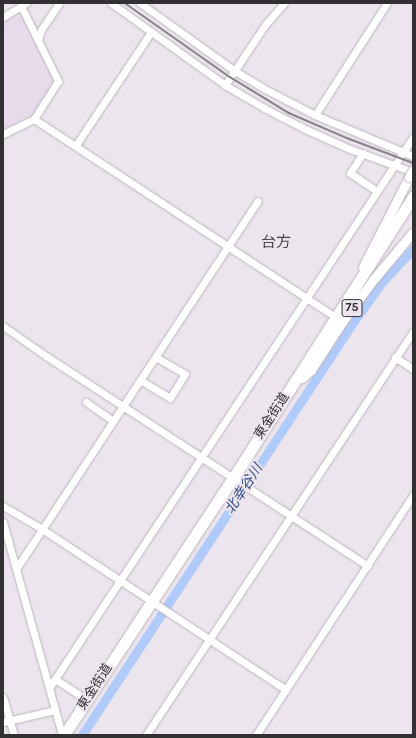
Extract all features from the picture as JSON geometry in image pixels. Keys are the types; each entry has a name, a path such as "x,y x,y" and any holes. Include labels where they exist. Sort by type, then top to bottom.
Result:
{"highway":[{"name":"東金街道","path":"236,480 335,317 413,197"},
{"name":"東金街道","path":"63,735 236,480 413,207"},
{"name":"東金街道","path":"73,735 154,603"}],"main road":[{"name":"75","path":"360,280 364,266 412,173"},
{"name":"75","path":"302,378 311,370 342,322 413,232"}],"street":[{"path":"38,40 41,30 59,3"},
{"path":"111,3 225,85 305,129 412,173"},
{"path":"140,3 235,71 265,89 315,115 413,156"},
{"path":"225,85 265,25 284,3"},
{"path":"315,115 387,3"},
{"path":"3,17 24,4 38,40 58,81 34,119 3,134"},
{"path":"76,146 151,32"},
{"path":"34,119 335,317"},
{"path":"49,688 121,582 413,137"},
{"path":"362,153 350,172 377,191"},
{"path":"16,569 258,201"},
{"path":"3,326 46,356 368,566"},
{"path":"146,735 413,330"},
{"path":"140,380 170,398 185,374 156,357"},
{"path":"395,357 413,369"},
{"path":"86,402 113,421"},
{"path":"256,735 368,566 413,495"},
{"path":"3,506 42,529 286,690"},
{"path":"3,522 63,735"},
{"path":"55,679 83,697"},
{"path":"3,697 7,722 14,735"},
{"path":"7,722 55,710"}],"shaded area":[{"path":"22,11 55,83 30,118 3,131 3,22"}],"waterway":[{"name":"北幸谷川","path":"82,735 352,324 382,282 413,249"}],"railway":[{"path":"125,3 230,77 289,113 347,138 413,163"}],"district":[{"name":"台方","path":"276,243"}]}
